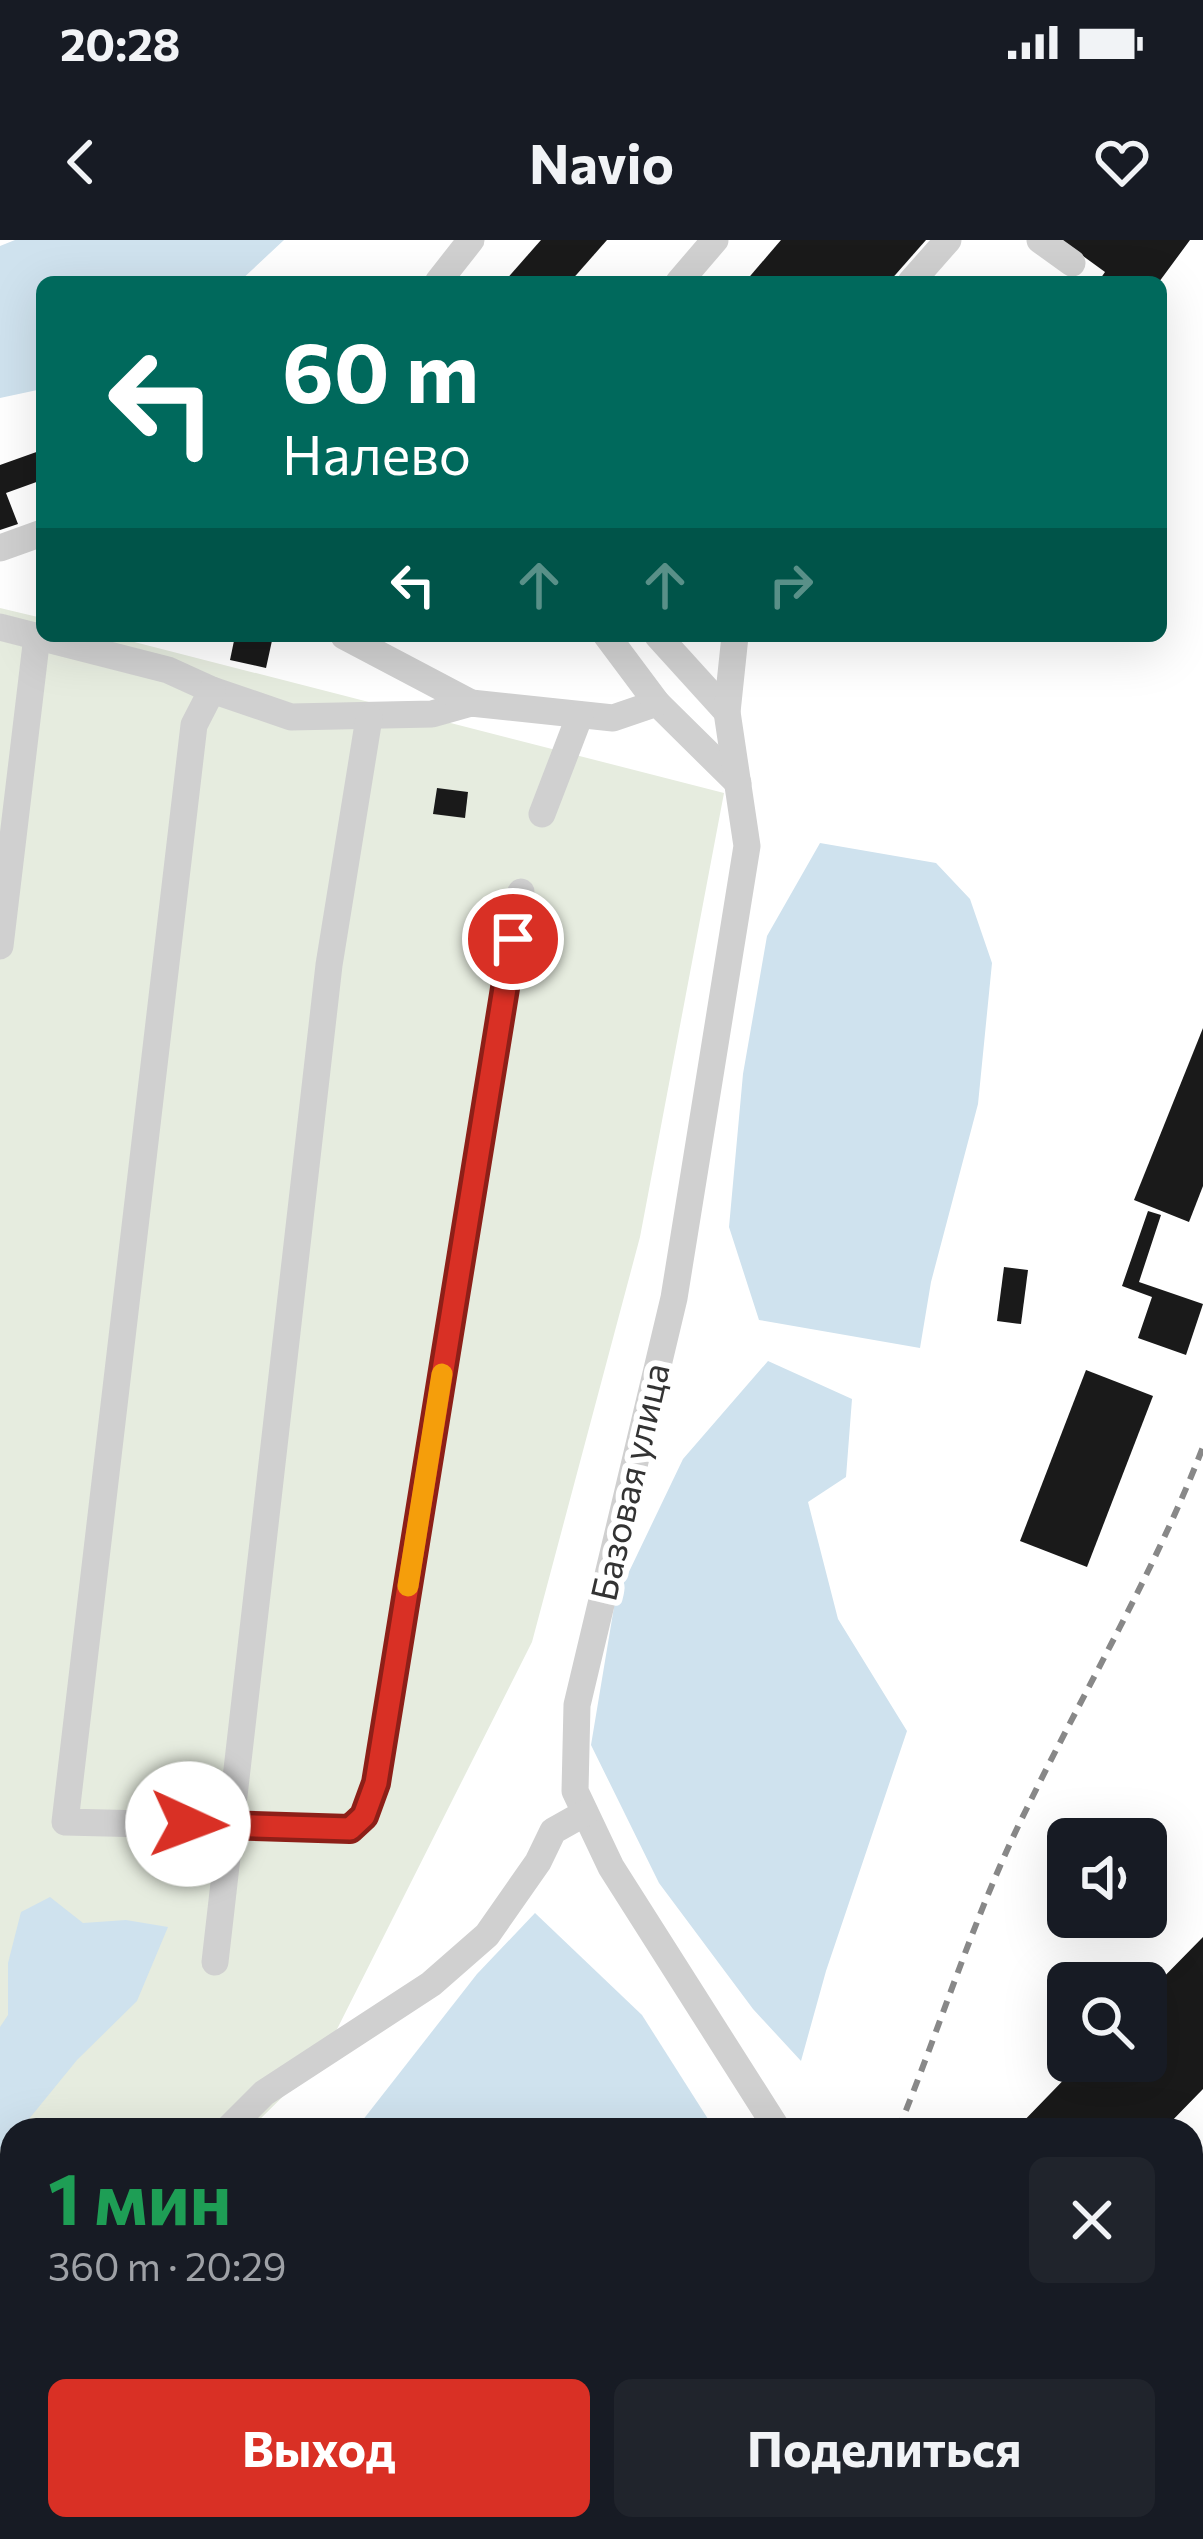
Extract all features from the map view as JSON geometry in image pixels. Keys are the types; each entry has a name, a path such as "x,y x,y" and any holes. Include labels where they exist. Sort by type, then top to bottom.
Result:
{"street":[{"path":"443,276 471,240"},
{"path":"684,276 715,240"},
{"path":"916,276 948,240"},
{"path":"1040,240 1072,263"},
{"path":"0,548 36,535"},
{"path":"0,627 36,636"},
{"path":"0,946 36,642"},
{"path":"60,642 168,670 291,717 432,714 471,703"},
{"path":"355,642 471,703 613,718 657,703"},
{"path":"611,642 657,703 738,783"},
{"path":"664,642 728,712"},
{"name":"Базовая улица","path":"734,642 728,712 747,846 674,1298 577,1705 575,1791 611,1867 770,2118"},
{"path":"212,690 194,724 65,1822 350,1829 364,1816 376,1783 521,892"},
{"path":"542,814 580,715"},
{"path":"215,1962 329,964 369,718"},
{"path":"239,2118 264,2093 431,1984 488,1935 538,1862 553,1831 585,1813"}],"shaded area":[{"path":"0,608 36,617 36,642 134,642 724,793 640,1237 532,1642 323,2057 261,2118 0,2118"}],"water":[{"path":"15,240 284,240 245,276 36,276 36,390 0,398 0,246"},
{"path":"820,843 936,863 970,899 992,963 978,1104 931,1282 920,1348 759,1320 729,1227 743,1074 767,936"},
{"path":"768,1361 852,1399 846,1477 808,1502 838,1619 907,1731 826,1971 801,2061 753,2009 659,1883 591,1745 615,1601 683,1459"},
{"path":"50,1897 83,1923 126,1920 168,1927 137,2001 77,2060 30,2118 0,2118 0,2027 8,2015 8,1963 21,1912"},
{"path":"535,1913 642,2015 707,2118 364,2118 477,1974"}],"building":[{"path":"541,240 607,240 575,276 509,276"},
{"path":"781,240 926,240 894,276 750,276"},
{"path":"1061,240 1190,240 1163,276 1102,276 1105,272"},
{"path":"36,452 36,482 6,493 18,524 0,530 0,465"},
{"path":"234,642 272,642 266,668 230,660"},
{"path":"437,788 468,792 465,818 433,814"},
{"path":"1203,1028 1203,1186 1189,1222 1134,1200"},
{"path":"1148,1211 1161,1215 1139,1282 1203,1304 1186,1355 1138,1338 1152,1297 1122,1286"},
{"path":"1004,1267 1028,1270 1021,1324 997,1321"},
{"path":"1086,1370 1153,1396 1087,1567 1020,1541"},
{"path":"1203,1937 1203,2089 1175,2118 1027,2118 1062,2082 1167,2082 1167,1974"}],"railway":[{"path":"903,2118 1008,1847 1141,1585 1203,1447"}],"slow traffic":[{"path":"408,1586 442,1374"}],"route":[{"path":"188,1824 350,1829 364,1816 376,1783 513,939"}]}
